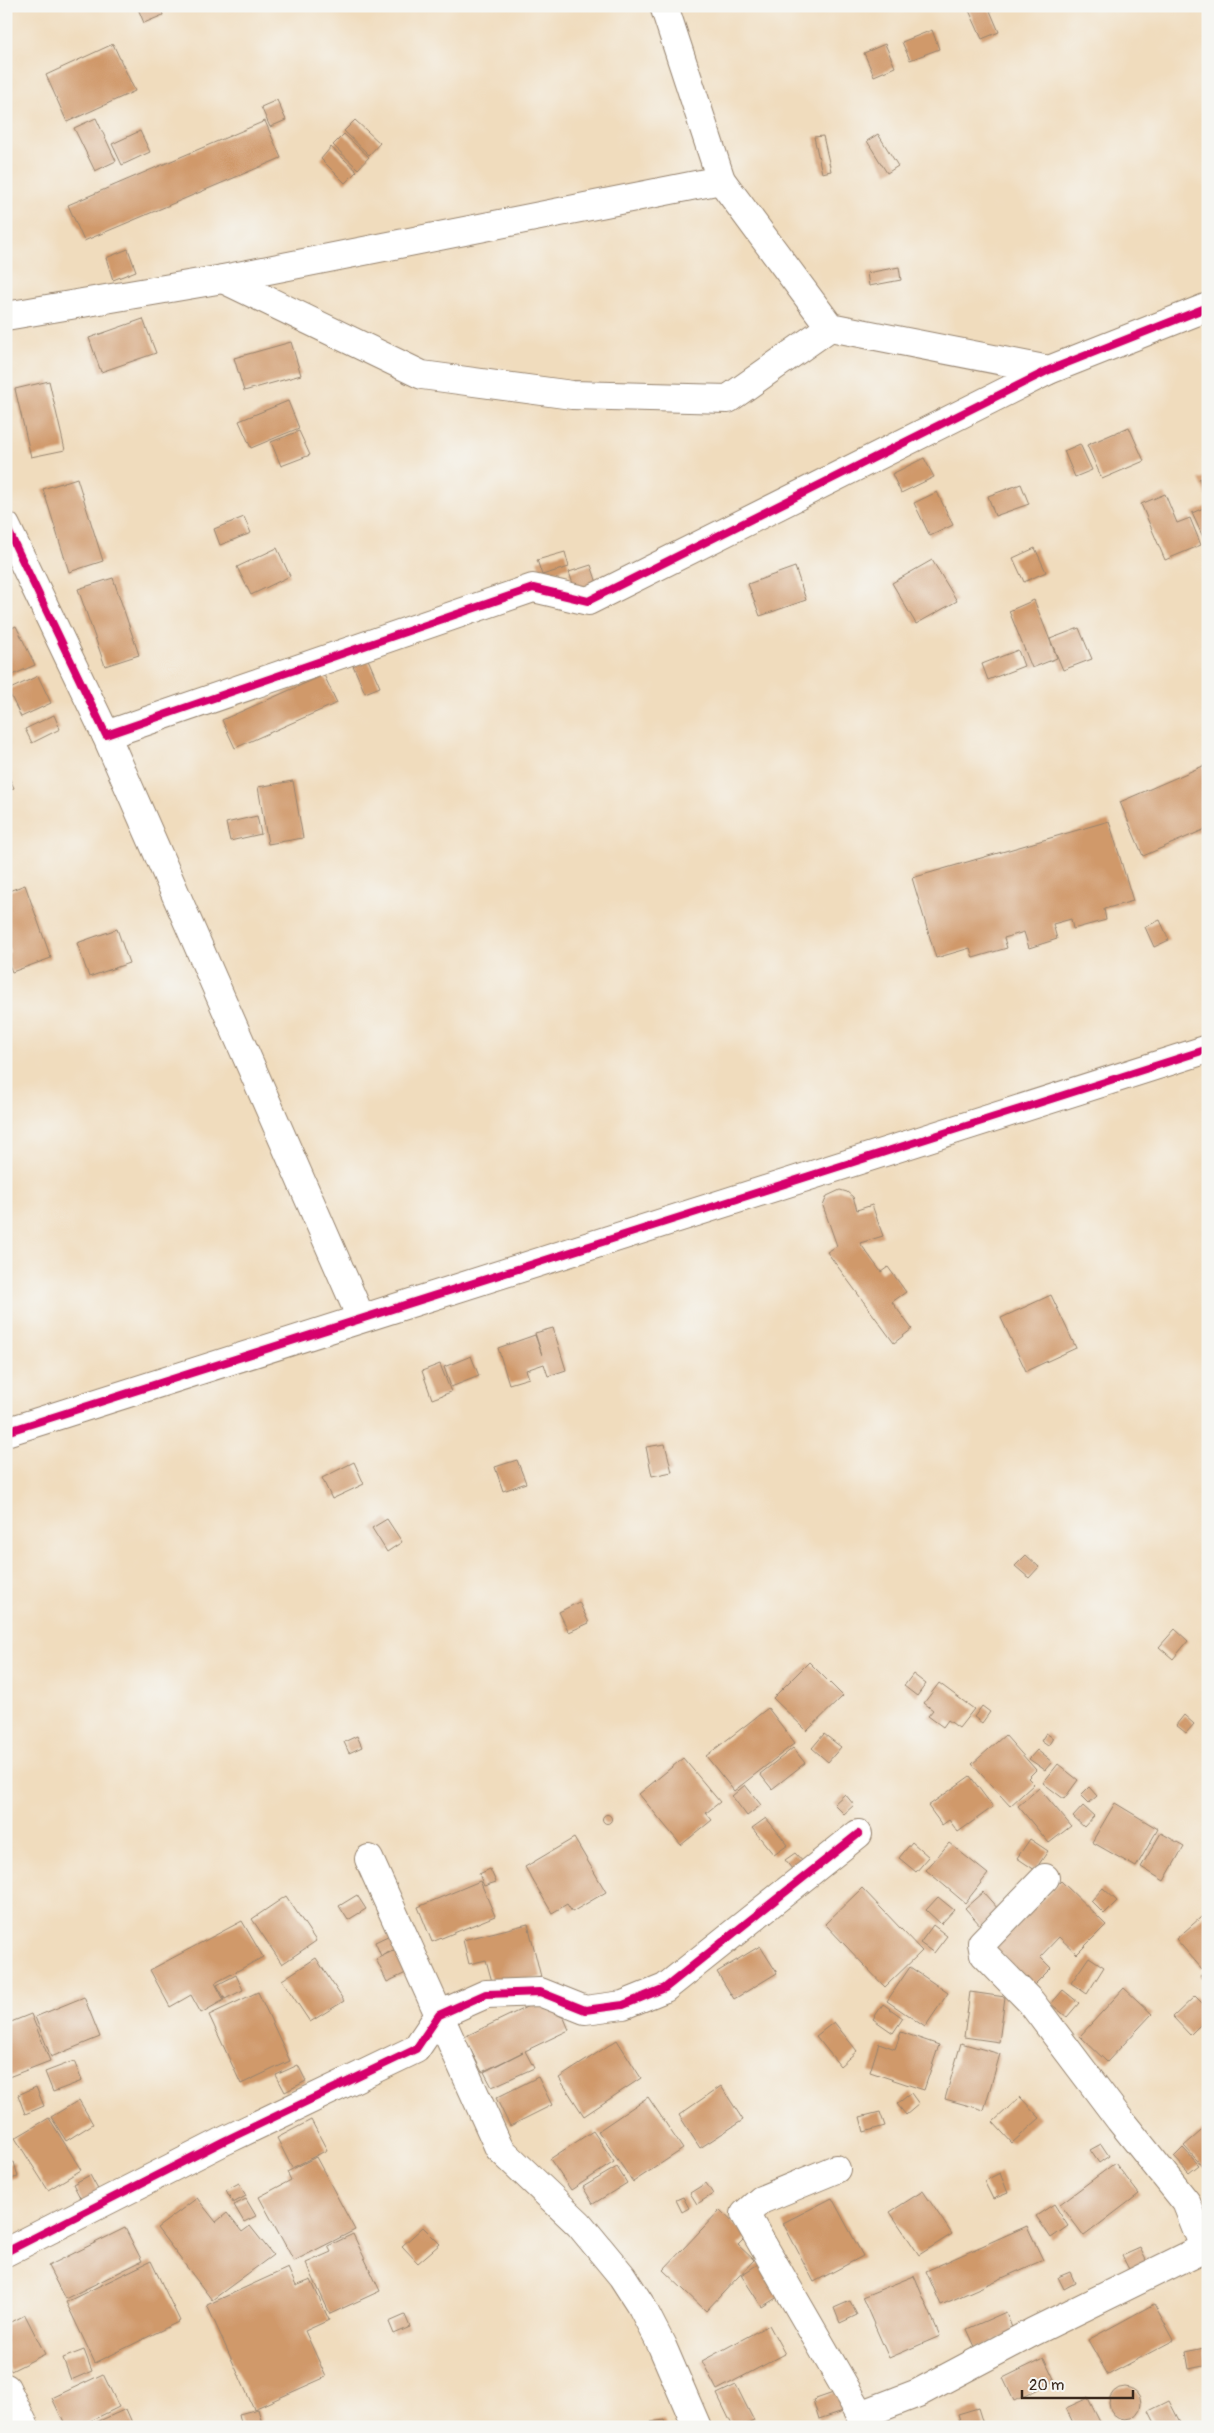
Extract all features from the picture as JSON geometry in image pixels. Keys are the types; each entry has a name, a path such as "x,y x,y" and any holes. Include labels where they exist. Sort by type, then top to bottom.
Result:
{"street":[{"path":"664,6 721,180 830,327 1049,370"},
{"path":"6,316 223,279 721,180"},
{"path":"223,279 422,376 572,395 728,399 830,327"},
{"path":"106,735 533,588 588,601 1049,370 1208,307"},
{"path":"6,526 106,735 361,1318"},
{"path":"6,1432 1208,1048"},
{"path":"6,2252 224,2140 416,2049 439,2015 486,1994 540,1992 585,2010 623,2005 665,1988 858,1834"},
{"path":"369,1859 500,2148 579,2224 622,2276 642,2307 662,2346 697,2427"},
{"path":"836,2169 761,2200 745,2214 864,2421 1033,2332 1206,2246 1186,2202 1120,2120 1031,2002 984,1954 982,1943 1044,1878"},
{"path":"6,2388 25,2427"}],"building":[{"path":"137,6 160,6 163,15 144,23"},
{"path":"967,6 988,6 999,32 982,39"},
{"path":"932,30 939,49 910,60 902,42"},
{"path":"113,44 135,91 67,122 46,75"},
{"path":"885,44 895,67 874,76 864,53"},
{"path":"277,100 286,120 270,127 261,107"},
{"path":"96,118 116,161 95,171 74,128"},
{"path":"355,120 380,143 369,155 344,131"},
{"path":"265,121 281,158 84,241 68,205"},
{"path":"140,131 150,152 122,165 112,144"},
{"path":"344,134 369,157 358,169 333,145"},
{"path":"878,134 898,166 887,173 867,141"},
{"path":"823,136 831,171 822,173 814,137"},
{"path":"331,147 357,171 345,183 321,159"},
{"path":"128,249 136,271 113,280 106,258"},
{"path":"899,267 901,280 869,286 867,273"},
{"path":"143,319 156,353 101,372 89,338"},
{"path":"291,342 301,375 244,391 234,358"},
{"path":"49,381 65,450 31,457 15,389"},
{"path":"288,401 299,428 251,448 239,421"},
{"path":"1129,427 1144,461 1102,479 1087,445"},
{"path":"299,431 310,455 281,466 271,442"},
{"path":"1080,444 1092,470 1075,477 1064,451"},
{"path":"924,458 934,477 901,493 892,474"},
{"path":"1208,476 1208,500 1199,479"},
{"path":"77,478 103,561 69,572 43,489"},
{"path":"1021,484 1029,504 995,516 988,496"},
{"path":"937,492 953,525 930,536 914,503"},
{"path":"1165,494 1177,523 1190,518 1201,545 1165,560 1141,504"},
{"path":"1208,506 1208,548 1192,513"},
{"path":"244,517 251,533 220,545 214,529"},
{"path":"277,548 290,576 251,595 237,567"},
{"path":"1035,548 1046,572 1024,582 1013,558"},
{"path":"565,552 569,567 542,575 537,560"},
{"path":"932,560 957,601 916,624 892,583"},
{"path":"591,565 597,583 575,590 569,572"},
{"path":"795,567 806,600 760,616 748,584"},
{"path":"113,578 139,655 105,666 78,589"},
{"path":"1034,600 1057,658 1032,668 1009,611"},
{"path":"16,626 35,665 6,678 6,631"},
{"path":"1079,628 1092,659 1063,670 1050,639"},
{"path":"1018,650 1024,666 988,680 982,664"},
{"path":"367,657 380,687 365,693 352,663"},
{"path":"324,675 337,703 235,748 222,720"},
{"path":"38,676 51,703 21,717 8,690"},
{"path":"54,715 60,729 32,743 25,729"},
{"path":"1203,766 1208,778 1208,828 1143,856 1120,802"},
{"path":"6,771 14,788 6,792"},
{"path":"293,781 303,838 268,844 258,787"},
{"path":"257,816 261,834 230,841 226,823"},
{"path":"1109,821 1133,901 1104,909 1106,920 1073,929 1071,919 1053,924 1057,939 1029,948 1024,932 1004,938 1007,948 973,958 970,948 936,958 912,878"},
{"path":"25,885 51,958 12,972 6,957 6,954 10,952 6,941 6,892"},
{"path":"1160,920 1169,940 1154,947 1145,927"},
{"path":"117,929 129,963 89,977 77,943"},
{"path":"840,1190 847,1192 853,1197 857,1210 872,1205 883,1236 860,1243 881,1272 888,1267 906,1292 892,1302 912,1329 894,1343 827,1252 837,1246 823,1206 827,1196"},
{"path":"1051,1295 1076,1348 1026,1371 1001,1318"},
{"path":"553,1328 566,1370 548,1376 544,1364 526,1370 529,1378 509,1384 498,1348 535,1335 542,1355 535,1333"},
{"path":"471,1356 479,1376 451,1387 444,1367"},
{"path":"440,1364 451,1392 432,1399 422,1371"},
{"path":"665,1444 672,1472 652,1476 646,1447"},
{"path":"517,1460 526,1483 503,1491 495,1467"},
{"path":"354,1462 364,1484 332,1499 322,1478"},
{"path":"387,1519 402,1542 387,1552 372,1528"},
{"path":"1026,1555 1039,1567 1029,1578 1015,1566"},
{"path":"579,1602 589,1623 569,1632 559,1612"},
{"path":"1175,1629 1188,1641 1173,1659 1159,1647"},
{"path":"809,1662 843,1696 807,1731 773,1698"},
{"path":"913,1674 926,1684 917,1696 904,1686"},
{"path":"939,1683 974,1709 959,1728 948,1720 943,1727 928,1716 933,1710 924,1703"},
{"path":"982,1706 990,1712 982,1723 974,1717"},
{"path":"768,1708 795,1743 734,1791 706,1756"},
{"path":"1184,1715 1194,1724 1186,1733 1176,1725"},
{"path":"1046,1733 1053,1738 1048,1746 1041,1741"},
{"path":"824,1734 841,1747 828,1762 812,1748"},
{"path":"1005,1735 1036,1770 1028,1778 1034,1784 1010,1806 972,1764"},
{"path":"357,1736 362,1747 349,1753 344,1742"},
{"path":"793,1748 805,1763 772,1789 760,1774"},
{"path":"1037,1750 1052,1762 1045,1770 1029,1759"},
{"path":"683,1758 720,1802 706,1813 712,1820 681,1845 639,1794"},
{"path":"1058,1764 1078,1780 1064,1799 1043,1783"},
{"path":"970,1776 993,1807 958,1832 949,1820 942,1825 928,1806"},
{"path":"745,1785 761,1805 747,1816 732,1796"},
{"path":"1089,1787 1097,1796 1089,1803 1081,1795"},
{"path":"1039,1788 1071,1826 1049,1843 1018,1806"},
{"path":"845,1794 854,1805 844,1814 834,1804"},
{"path":"1115,1803 1158,1829 1136,1867 1092,1842"},
{"path":"1083,1806 1094,1816 1084,1827 1073,1817"},
{"path":"607,1814 612,1819 607,1824 602,1819"},
{"path":"766,1818 788,1845 774,1855 752,1828"},
{"path":"1161,1833 1184,1846 1164,1881 1141,1867"},
{"path":"574,1838 606,1892 572,1912 567,1904 552,1913 525,1867"},
{"path":"1030,1839 1048,1851 1035,1870 1017,1858"},
{"path":"912,1842 929,1857 916,1872 899,1858"},
{"path":"949,1843 988,1874 965,1903 926,1870"},
{"path":"795,1853 806,1865 796,1874 785,1860"},
{"path":"490,1869 496,1882 484,1886 479,1874"},
{"path":"480,1881 495,1916 432,1942 418,1907"},
{"path":"1061,1881 1106,1925 1077,1954 1059,1937 1040,1957 1051,1968 1033,1986 995,1948"},
{"path":"862,1888 922,1951 885,1987 825,1924"},
{"path":"1103,1888 1117,1901 1104,1914 1091,1901"},
{"path":"983,1892 999,1910 981,1926 965,1908"},
{"path":"357,1895 366,1909 348,1920 339,1906"},
{"path":"286,1896 316,1941 282,1964 252,1919"},
{"path":"938,1897 954,1910 941,1924 926,1910"},
{"path":"1208,1911 1208,1963 1202,1969 1176,1939"},
{"path":"242,1921 263,1957 215,1983 224,2000 201,2013 191,1995 170,2007 150,1970"},
{"path":"528,1924 541,1977 494,1989 486,1960 469,1964 463,1940"},
{"path":"933,1925 947,1936 934,1953 920,1943"},
{"path":"392,1934 398,1948 381,1956 375,1942"},
{"path":"760,1946 777,1973 734,1999 717,1972"},
{"path":"397,1949 408,1972 387,1982 376,1959"},
{"path":"1089,1957 1104,1967 1087,1994 1071,1983"},
{"path":"316,1958 344,2001 310,2022 282,1980"},
{"path":"910,1967 948,1993 925,2027 887,2001"},
{"path":"1208,1968 1208,1985 1200,1976"},
{"path":"236,1975 243,1990 225,1999 217,1985"},
{"path":"1124,1988 1152,2014 1107,2062 1080,2036"},
{"path":"1063,1990 1079,2003 1067,2017 1051,2004"},
{"path":"258,1992 290,2061 241,2084 209,2015"},
{"path":"970,1992 1005,1997 999,2042 964,2037"},
{"path":"1195,1996 1208,2009 1208,2017 1190,2035 1173,2017"},
{"path":"84,1997 100,2037 51,2057 35,2017"},
{"path":"535,2003 564,2018 569,2030 525,2051 534,2068 492,2087 484,2072 523,2052 482,2072 464,2037"},
{"path":"883,2004 903,2018 893,2033 873,2019"},
{"path":"31,2014 50,2061 6,2078 6,2024"},
{"path":"834,2022 857,2051 840,2066 816,2036"},
{"path":"901,2032 939,2045 924,2090 870,2072 879,2043 895,2049"},
{"path":"617,2040 641,2078 584,2116 559,2078"},
{"path":"961,2043 1000,2054 984,2110 945,2099"},
{"path":"74,2061 82,2081 53,2092 45,2072"},
{"path":"298,2065 306,2081 285,2092 276,2075"},
{"path":"538,2077 552,2105 510,2126 496,2098"},
{"path":"721,2086 743,2120 700,2148 679,2115"},
{"path":"36,2087 44,2106 25,2114 18,2095"},
{"path":"911,2093 919,2104 906,2115 897,2104"},
{"path":"648,2097 683,2149 633,2182 598,2131"},
{"path":"1020,2097 1040,2118 1012,2143 993,2122"},
{"path":"79,2100 93,2124 66,2141 51,2117"},
{"path":"880,2112 885,2126 864,2132 860,2117"},
{"path":"49,2118 81,2170 48,2190 15,2138"},
{"path":"311,2120 327,2150 292,2168 277,2138"},
{"path":"1208,2125 1208,2172 1184,2146"},
{"path":"593,2131 614,2162 571,2190 550,2159"},
{"path":"1101,2144 1109,2156 1099,2163 1090,2150"},
{"path":"1183,2148 1199,2165 1189,2173 1174,2157"},
{"path":"316,2157 355,2230 294,2261 259,2197 291,2180 287,2172"},
{"path":"14,2162 18,2177 6,2180 6,2164"},
{"path":"1115,2163 1139,2194 1084,2236 1060,2204"},
{"path":"617,2167 627,2183 593,2204 583,2187"},
{"path":"1000,2173 1008,2193 993,2199 984,2181"},
{"path":"90,2175 101,2195 84,2205 73,2184"},
{"path":"239,2183 246,2196 233,2203 226,2190"},
{"path":"706,2183 713,2194 697,2204 690,2193"},
{"path":"923,2191 952,2234 919,2255 890,2212"},
{"path":"683,2197 689,2208 682,2212 676,2200"},
{"path":"197,2198 216,2222 227,2213 242,2232 250,2226 273,2255 212,2300 157,2228"},
{"path":"832,2198 863,2256 814,2282 783,2223"},
{"path":"246,2199 256,2216 244,2222 234,2205"},
{"path":"1054,2204 1068,2226 1051,2238 1036,2216"},
{"path":"720,2210 747,2236 738,2245 754,2260 706,2311 663,2270"},
{"path":"1027,2226 1043,2260 941,2305 926,2271"},
{"path":"423,2227 440,2244 418,2263 402,2246"},
{"path":"125,2228 142,2261 65,2299 48,2266"},
{"path":"353,2234 380,2291 330,2314 306,2263 331,2252 328,2246"},
{"path":"1140,2248 1148,2264 1131,2273 1122,2256"},
{"path":"151,2261 180,2321 95,2363 66,2302"},
{"path":"763,2261 784,2293 762,2307 741,2275"},
{"path":"288,2268 296,2286 311,2280 329,2320 305,2331 326,2377 254,2409 207,2305"},
{"path":"1070,2272 1075,2283 1064,2289 1058,2277"},
{"path":"914,2276 940,2336 889,2358 862,2297"},
{"path":"850,2301 857,2315 840,2323 834,2308"},
{"path":"1154,2304 1174,2340 1108,2375 1088,2340"},
{"path":"1006,2312 1014,2333 976,2349 967,2329"},
{"path":"25,2315 45,2354 11,2371 6,2362 6,2325"},
{"path":"405,2315 410,2327 394,2334 389,2322"},
{"path":"769,2325 785,2354 717,2390 702,2361"},
{"path":"1204,2348 1208,2365 1189,2369 1186,2352"},
{"path":"84,2350 92,2371 71,2380 63,2358"},
{"path":"1044,2358 1055,2381 1014,2401 1003,2378"},
{"path":"103,2374 119,2407 78,2427 66,2427 52,2398"},
{"path":"736,2385 754,2421 741,2427 733,2427 717,2394"},
{"path":"1125,2387 1137,2391 1141,2403 1137,2415 1125,2419 1113,2415 1109,2403 1113,2391"},
{"path":"839,2391 846,2410 819,2419 813,2400"},
{"path":"1088,2398 1100,2422 1089,2427 1075,2427 1066,2408"},
{"path":"1169,2401 1180,2422 1171,2427 1157,2427 1149,2411"},
{"path":"978,2408 984,2427 962,2427 958,2414"},
{"path":"126,2409 134,2427 86,2427"},
{"path":"258,2409 263,2427 242,2427 239,2414"},
{"path":"664,2420 666,2427 652,2427 651,2422"}],"cycle path":[{"path":"6,526 106,735 533,588 588,601 1049,370 1208,307"},
{"path":"6,1432 1208,1049"},
{"path":"6,2252 224,2141 416,2049 439,2015 486,1994 540,1992 585,2010 623,2005 665,1988 858,1834"}]}
